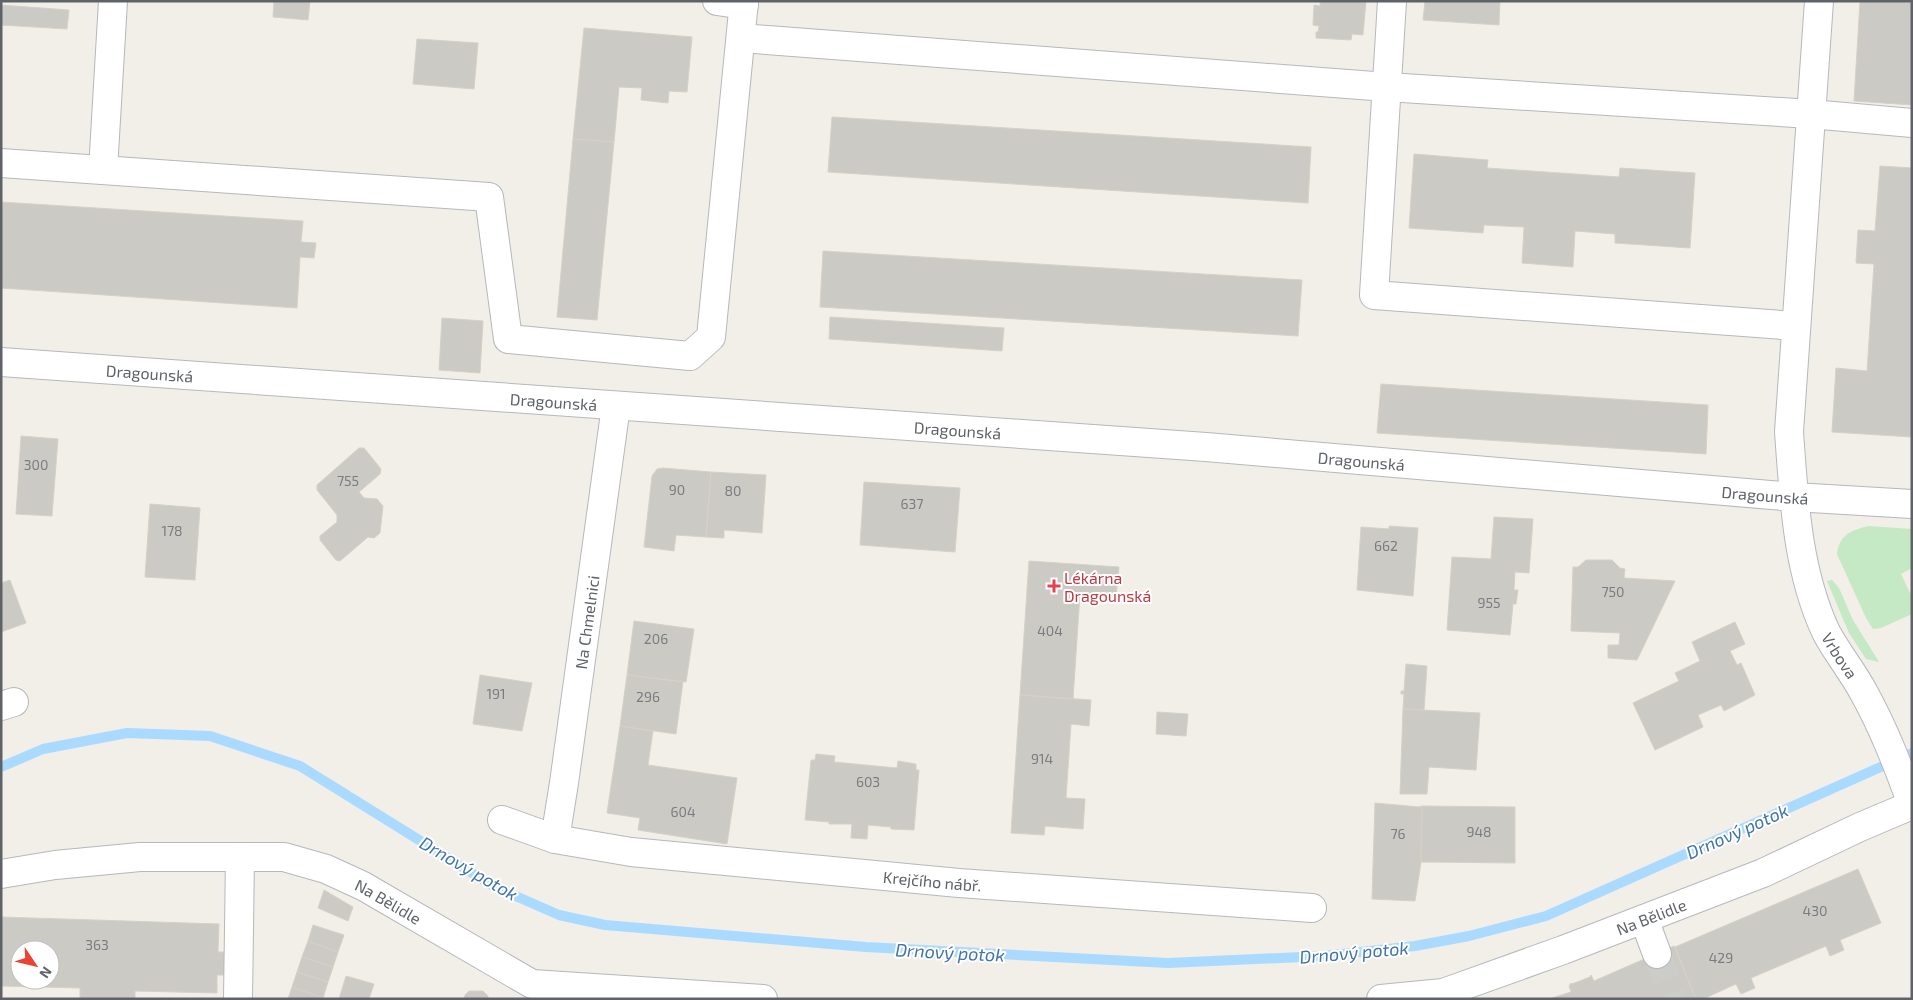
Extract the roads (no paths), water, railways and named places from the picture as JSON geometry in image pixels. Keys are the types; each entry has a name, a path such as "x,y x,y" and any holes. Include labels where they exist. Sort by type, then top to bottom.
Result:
{"street":[{"path":"103,170 113,1"},
{"path":"1,163 489,197 508,339 690,356 711,337 744,3 717,1"},
{"path":"1392,1 1374,295 1796,326"},
{"name":"Vrbova","path":"1819,1 1788,432 1794,497 1805,573 1826,632 1863,690 1883,728 1910,799"},
{"path":"741,38 1387,87 1811,114 1912,123"},
{"name":"Dragounská","path":"1,362 1216,448 1794,497 1912,504"},
{"name":"Na Chmelnici","path":"555,840 616,406"},
{"name":"Na Bělidle","path":"1381,999 1442,994 1563,950 1763,873 1860,827 1910,799"},
{"name":"Krejčího nábř.","path":"502,820 555,840 631,852 959,883 1312,908"},
{"path":"238,999 240,857"},
{"name":"Na Bělidle","path":"1,874 55,865 140,858 284,857 326,869 363,886 532,991 763,999"},
{"path":"1644,919 1657,954"}],"waterway":[{"name":"Drnový potok","path":"1,767 43,749 127,733 210,736 300,766 493,886 559,915 605,925 866,947 1168,963 1324,956 1415,946 1469,936 1546,916 1912,753"}],"tunnel":[{"path":"1657,954 1674,999"}],"place":[{"name":"Lékárna Dragounská","path":"1054,586"}]}
